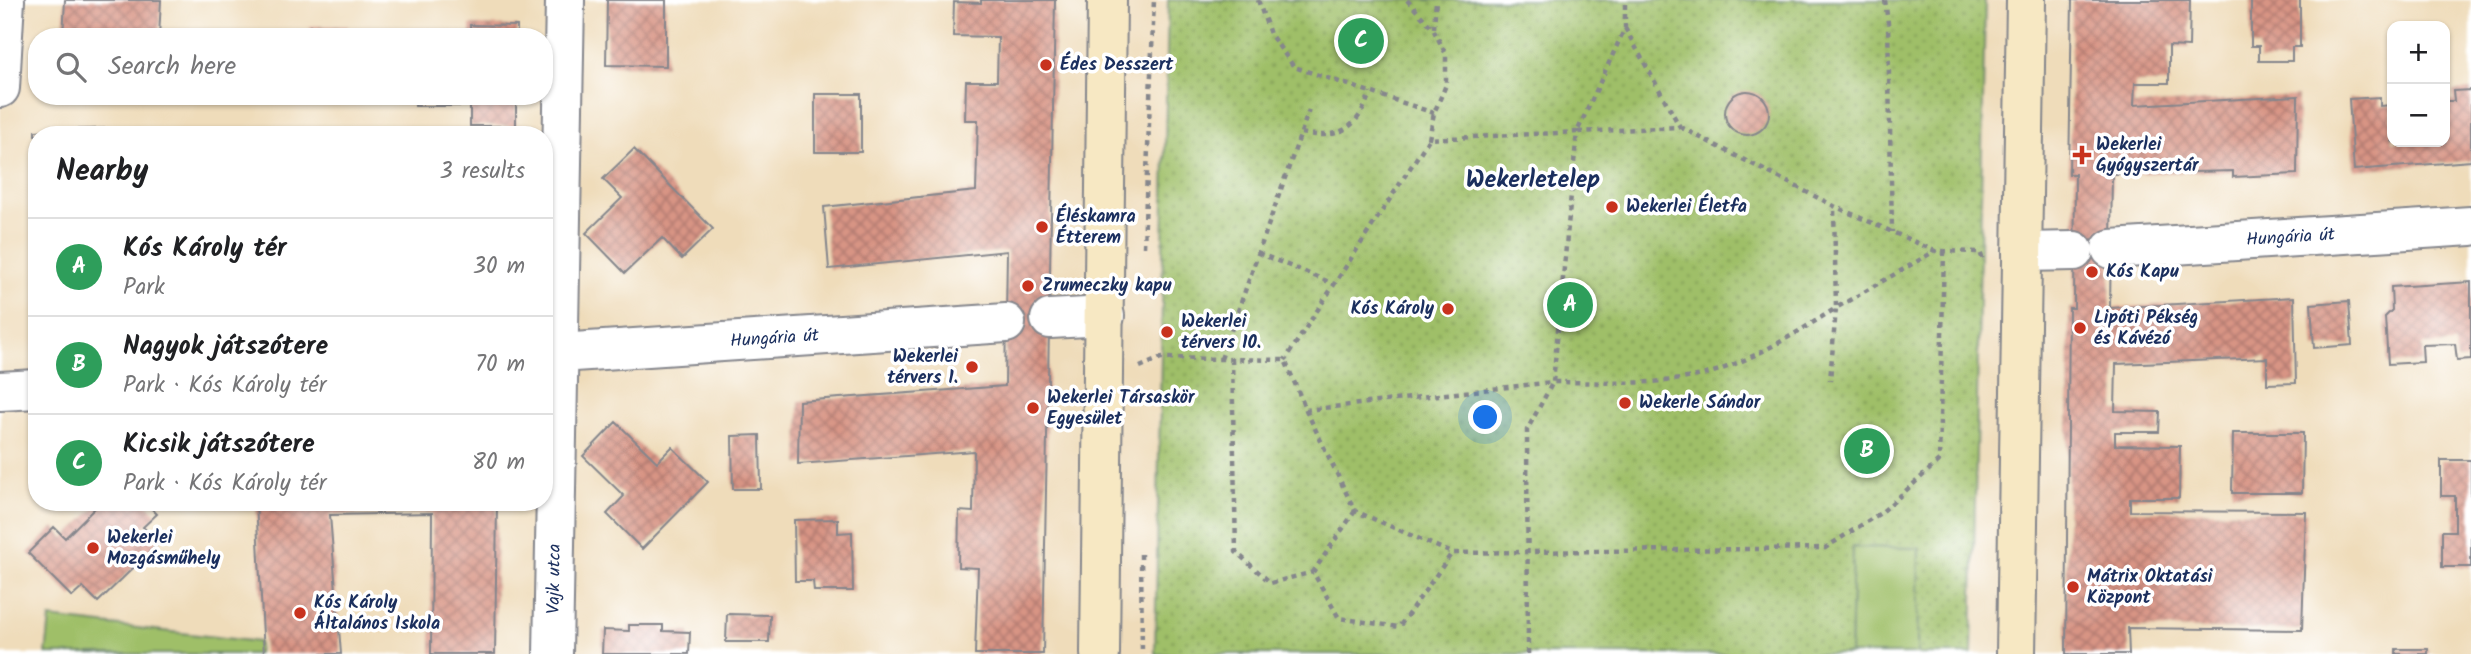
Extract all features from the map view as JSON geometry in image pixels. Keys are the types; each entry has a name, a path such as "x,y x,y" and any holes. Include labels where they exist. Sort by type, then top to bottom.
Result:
{"street":[{"path":"0,88 5,0"},
{"name":"Vajk utca","path":"553,303 565,0"},
{"path":"1100,654 1107,0"},
{"path":"2016,654 2026,0"},
{"name":"Hungária út","path":"2022,252 2093,250 2471,226"},
{"path":"1049,319 1105,316"},
{"name":"Hungária út","path":"553,353 1006,323"},
{"path":"0,391 28,389"},
{"name":"Vajk utca","path":"552,511 553,654"}],"path":[{"path":"1144,258 1154,0"},
{"path":"1258,0 1270,34 1294,67 1434,113"},
{"path":"1285,360 1430,139 1434,113 1446,86 1446,54 1433,29 1407,0"},
{"path":"1433,29 1436,0"},
{"path":"1528,654 1527,430 1553,382 1577,132 1625,27 1625,0"},
{"path":"1885,0 1888,23 1892,232"},
{"path":"1625,27 1680,127"},
{"path":"1301,133 1334,135 1357,118 1366,105 1370,92"},
{"path":"1221,359 1309,110"},
{"path":"1430,139 1680,127 1834,206 1935,251 1980,252"},
{"path":"1829,381 1836,308 1834,206"},
{"path":"1306,410 1553,382 1645,381 1699,376 1729,366 1798,332 1935,251"},
{"path":"1285,360 1355,511 1452,553 1825,548 1882,512 1939,461 1944,251"},
{"path":"1258,253 1334,284"},
{"path":"1140,354 1140,367 1161,358 1285,360"},
{"path":"1232,359 1236,552 1271,583 1313,572 1355,511"},
{"path":"1141,545 1142,654"},
{"path":"1313,572 1339,618 1399,627 1452,553"}],"green space":[{"path":"1168,0 1985,0 1972,654 1917,654 1919,548 1853,547 1850,654 1155,654"},
{"path":"1853,547 1920,548 1917,654 1850,654"},
{"path":"50,618 259,642 258,654 46,654"}],"building":[{"path":"65,0 161,0 159,28 63,28"},
{"path":"607,0 666,0 666,66 606,65"},
{"path":"981,0 1055,0 1043,654 975,654 978,568 958,567 959,511 973,512 974,451 798,464 799,401 1005,386 1007,251 829,269 824,207 976,191 978,120 965,120 966,81 997,81 998,37 953,36 954,2 981,3"},
{"path":"2072,0 2190,0 2189,47 2169,46 2169,83 2135,83 2134,105 2298,96 2297,174 2233,177 2233,171 2112,174 2110,308 2294,297 2296,383 2267,384 2267,358 2116,364 2115,411 2160,412 2159,432 2115,432 2115,445 2180,446 2179,498 2130,498 2130,511 2306,512 2302,630 2128,628 2129,654 2066,654 2069,308 2074,308 2075,174 2069,174"},
{"path":"2251,0 2300,0 2300,47 2292,47 2292,61 2259,61 2259,46 2251,46"},
{"path":"470,25 517,26 517,28 470,28"},
{"path":"310,26 348,26 348,28"},
{"path":"2471,90 2471,161 2354,170 2349,99 2380,97 2380,106 2387,105 2387,147 2450,147 2450,101 2454,101 2453,91"},
{"path":"1747,91 1762,98 1769,113 1762,128 1747,135 1732,128 1725,113 1732,98"},
{"path":"815,94 861,94 861,152 815,152"},
{"path":"516,105 516,126 470,126 470,106 415,106"},
{"path":"634,149 713,229 682,259 662,238 625,273 586,233 622,198 603,179"},
{"path":"2471,282 2471,359 2457,360 2455,344 2422,345 2423,362 2388,364 2385,317 2392,310 2391,287"},
{"path":"2349,301 2352,345 2314,348 2311,304"},
{"path":"616,422 657,462 672,447 708,482 642,549 607,514 624,496 583,456"},
{"path":"2233,433 2303,433 2302,493 2232,493"},
{"path":"760,435 761,489 733,489 732,436"},
{"path":"2441,460 2471,460 2471,567 2442,567 2442,531 2455,531 2455,496 2441,496"},
{"name":"Wekerlei Mozgásműhely","path":"92,511 154,511 157,514 143,527 159,543 98,602 83,587 72,597 28,553 54,527 65,538"},
{"name":"Kós Károly Általános Iskola","path":"256,511 497,511 495,654 431,654 432,513 330,515 341,654 264,654"},
{"path":"838,519 838,533 852,532 853,591 814,591 813,581 795,581 794,520"},
{"path":"727,614 770,615 769,642 726,642"},
{"path":"629,625 663,625 663,631 690,632 689,654 602,654 603,630 629,631"},
{"path":"2396,649 2428,649 2428,654 2396,654"}],"place":[{"name":"Kicsik játszótere","path":"1361,41"},
{"name":"Édes Desszert","path":"1046,65"},
{"name":"Wekerlei Gyógyszertár","path":"2082,155"},
{"name":"Wekerlei Életfa","path":"1612,207"},
{"name":"Éléskamra Étterem","path":"1042,227"},
{"name":"Kós Kapu","path":"2092,272"},
{"name":"Zrumeczky kapu","path":"1028,286"},
{"name":"Kós Károly tér","path":"1570,305"},
{"name":"Kós Károly","path":"1448,309"},
{"name":"Lipóti Pékség és Kávézó","path":"2080,328"},
{"name":"Wekerlei térvers 10.","path":"1167,332"},
{"name":"Wekerlei térvers 1.","path":"972,367"},
{"name":"Wekerle Sándor","path":"1625,403"},
{"name":"Wekerlei Társaskör Egyesület","path":"1033,408"},
{"name":"Nagyok játszótere","path":"1867,451"},
{"name":"Wekerlei Mozgásműhely","path":"93,548"},
{"name":"Mátrix Oktatási Központ","path":"2073,587"},
{"name":"Kós Károly Általános Iskola","path":"300,613"}],"district":[{"name":"Wekerletelep","path":"1533,180"}]}
